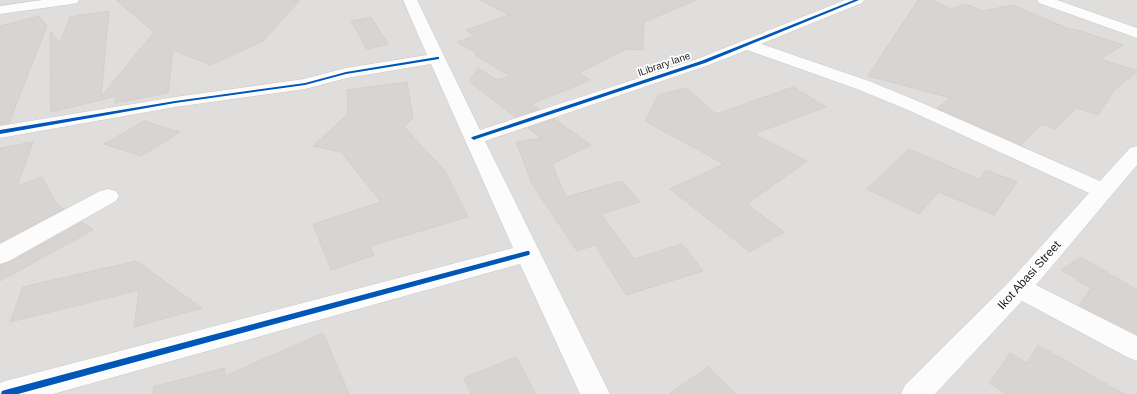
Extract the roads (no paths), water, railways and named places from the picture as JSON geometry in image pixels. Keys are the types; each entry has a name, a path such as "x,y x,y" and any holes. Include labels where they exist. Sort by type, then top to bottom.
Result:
{"street":[{"path":"0,10 72,0"},
{"path":"410,0 527,253 595,394"},
{"name":"lLibrary lane","path":"474,138 703,62 857,0"},
{"path":"1044,0 1137,33"},
{"path":"745,44 863,85 914,106 1103,191"},
{"path":"0,132 175,102 305,84 346,74 437,58"},
{"name":"Ikot Abasi Street","path":"916,394 1019,288 1137,152"},
{"path":"0,255 108,196"},
{"path":"5,394 527,253"},
{"path":"1019,288 1137,349"}]}
